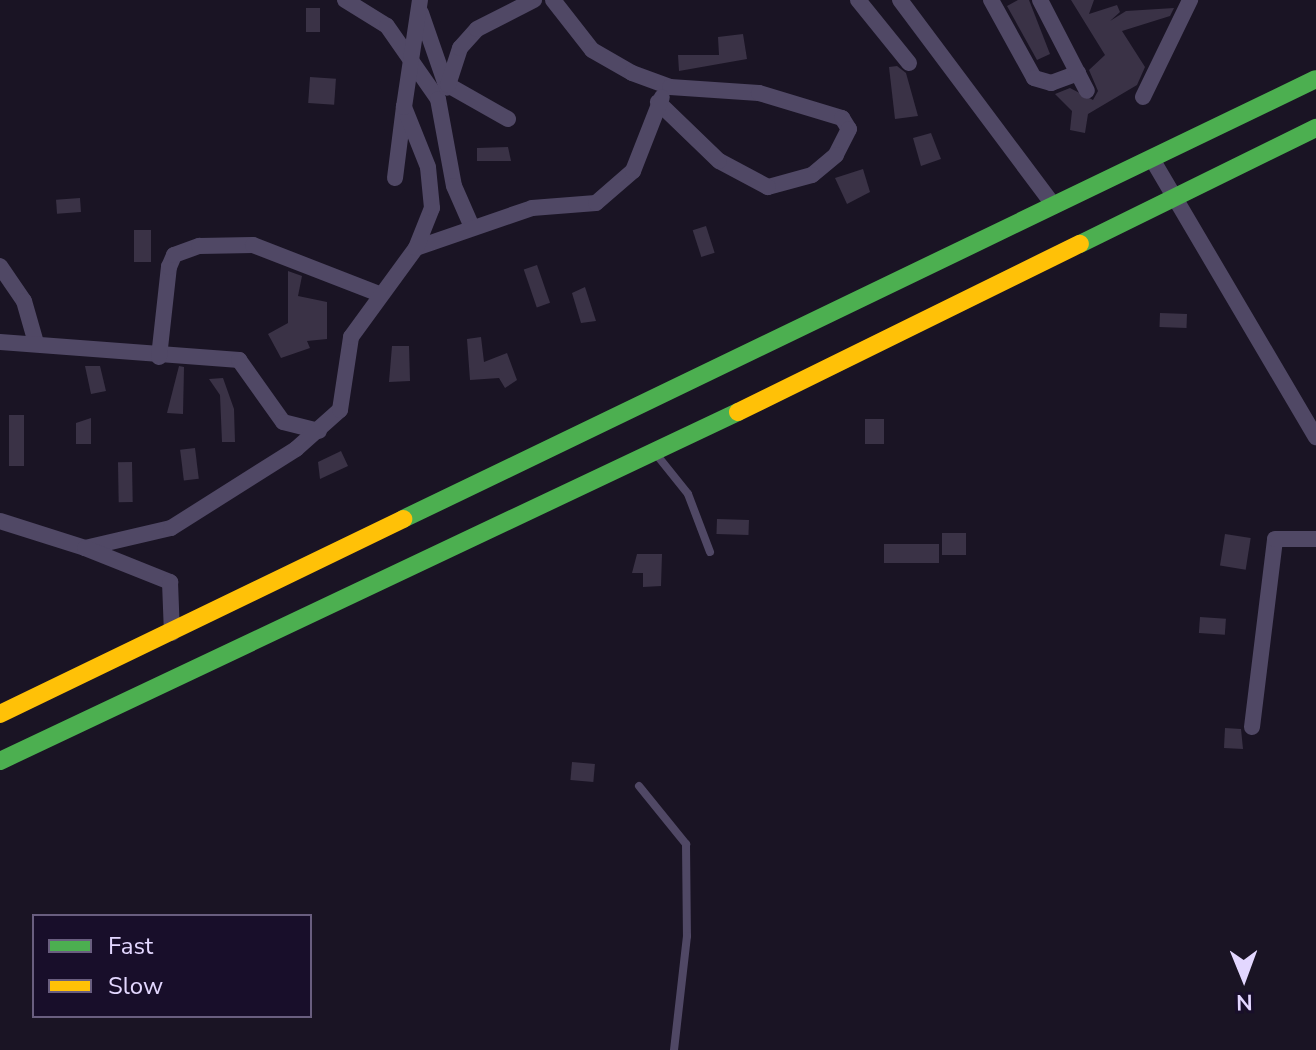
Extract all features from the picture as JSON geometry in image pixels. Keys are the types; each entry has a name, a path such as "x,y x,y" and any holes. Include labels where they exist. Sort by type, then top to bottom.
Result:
{"main road":[{"path":"0,714 1316,79"},
{"path":"0,761 655,453 1316,128"}],"street":[{"path":"345,0 387,26 413,55 438,99 454,186 472,227"},
{"path":"438,99 448,85 460,48 477,29 534,0"},
{"path":"553,0 592,50 670,87 759,93 842,118 849,129 836,155 812,175 768,187 703,150 658,102"},
{"path":"858,0 909,63"},
{"path":"900,0 1054,206"},
{"path":"991,0 1034,78 1051,83 1078,73"},
{"path":"1143,97 1190,0"},
{"path":"395,178 420,4"},
{"path":"420,4 448,85 508,119"},
{"path":"1046,5 1087,91"},
{"path":"416,248 532,208 596,203 633,171 658,102 670,87"},
{"path":"85,548 171,528 319,431 340,410 351,337 377,293 416,248 434,192 404,107"},
{"path":"1152,159 1316,437"},
{"path":"159,357 169,267 174,255 199,246 253,245 377,293"},
{"path":"0,266 24,301 35,339"},
{"path":"0,342 35,339 159,357 239,360 283,422 319,431"},
{"path":"0,521 85,548 170,582 172,633"},
{"path":"1252,727 1275,539 1316,539"}],"lane":[{"path":"655,453 688,494 710,552"},
{"path":"639,786 686,844 687,936 674,1050"}],"building":[{"path":"1018,0 1029,0 1050,54 1037,60 1007,6"},
{"path":"1071,0 1094,0 1089,14 1117,5 1120,12 1110,21 1126,11 1174,8 1170,16 1122,31 1145,67 1137,85 1088,114 1085,133 1070,130 1072,111 1055,94 1070,88 1093,100 1098,91 1089,70 1105,55"},
{"path":"306,8 320,8 320,32 306,32"},
{"path":"743,34 747,59 679,71 678,55 719,55 718,37"},
{"path":"897,66 906,73 918,116 895,119 889,67"},
{"path":"310,77 336,79 334,105 308,103"},
{"path":"931,133 941,159 921,166 913,138"},
{"path":"508,147 511,161 477,161 477,148"},
{"path":"863,169 870,192 847,204 835,178"},
{"path":"80,198 81,212 57,214 56,200"},
{"path":"706,226 715,253 701,257 693,230"},
{"path":"134,230 151,230 151,262 134,262"},
{"path":"537,265 550,303 537,307 524,270"},
{"path":"288,271 302,276 298,296 327,302 327,339 307,341 310,348 281,358 268,334 288,323"},
{"path":"585,287 596,321 581,323 572,293"},
{"path":"1160,313 1187,314 1186,328 1160,327"},
{"path":"481,337 484,362 507,353 517,380 505,388 499,378 470,380 467,339"},
{"path":"392,346 409,346 410,381 389,382"},
{"path":"85,366 100,366 106,391 91,394"},
{"path":"179,366 184,367 183,414 167,413"},
{"path":"223,378 234,409 235,442 222,442 220,395 209,379"},
{"path":"9,415 24,415 24,466 9,466"},
{"path":"91,418 91,444 76,444 76,423"},
{"path":"865,419 884,419 884,444 865,444"},
{"path":"195,448 199,479 184,481 180,450"},
{"path":"341,451 348,466 320,479 318,462"},
{"path":"118,462 132,462 133,502 119,502"},
{"path":"717,519 749,520 748,535 716,534"},
{"path":"942,533 966,533 966,555 942,555"},
{"path":"1225,534 1251,538 1246,570 1220,566"},
{"path":"884,544 939,544 939,563 884,563"},
{"path":"637,554 662,554 661,586 643,587 643,573 632,573"},
{"path":"1200,617 1226,619 1225,635 1199,633"},
{"path":"1225,728 1241,729 1243,749 1224,748"},
{"path":"572,762 595,764 593,782 570,780"}],"traffic: fast":[{"path":"403,519 1316,79"},
{"path":"1080,244 1316,128"},
{"path":"0,761 738,412"}],"traffic: slow":[{"path":"738,412 1080,244"},
{"path":"0,714 403,519"}]}
